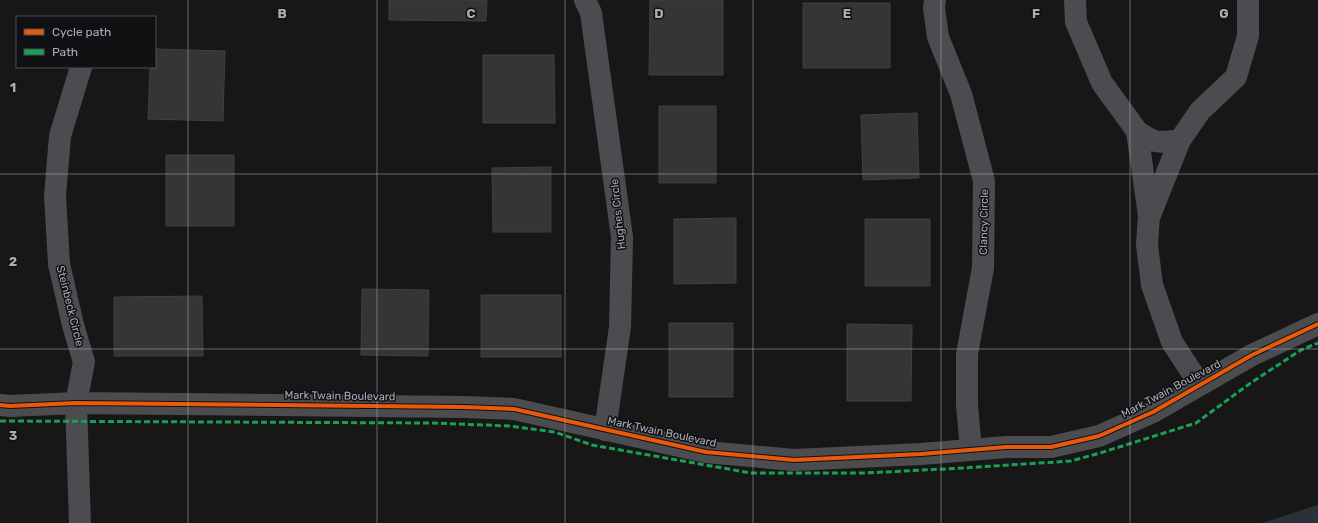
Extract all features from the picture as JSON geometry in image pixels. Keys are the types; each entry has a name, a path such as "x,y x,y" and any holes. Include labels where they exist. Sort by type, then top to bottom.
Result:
{"street":[{"name":"Hughes Circle","path":"585,0 591,13 622,237 620,327 605,430"},
{"name":"Clancy Circle","path":"935,0 934,8 938,37 961,94 984,181 983,268 967,354 971,450"},
{"path":"1075,0 1076,22 1102,83 1137,131 1149,140 1163,143 1180,140"},
{"path":"1149,216 1180,140 1200,111 1236,77 1248,36 1248,0"},
{"name":"Steinbeck Circle","path":"80,523 76,403 84,362 73,325 59,264 55,196 60,136 81,68"},
{"path":"1137,131 1149,216 1147,245 1152,285 1172,342 1200,385"},
{"name":"Mark Twain Boulevard","path":"0,405 10,406 76,403 507,408 706,452 794,460 921,454 1006,447 1051,447 1099,436 1153,412 1252,354 1318,324"}],"shaded area":[{"path":"1318,505 1318,523 1262,523"}],"building":[{"path":"389,0 487,0 486,21 389,20"},
{"path":"650,0 723,0 723,75 649,75"},
{"path":"803,3 890,3 890,68 803,68"},
{"path":"156,49 225,51 223,121 148,119 150,68 156,68"},
{"path":"483,55 554,55 555,123 483,123"},
{"path":"659,106 716,106 716,183 659,183"},
{"path":"917,113 919,178 863,180 861,115"},
{"path":"166,155 234,155 234,226 166,226"},
{"path":"551,167 551,232 493,232 492,168"},
{"path":"736,218 736,283 674,284 674,219"},
{"path":"865,219 930,219 930,286 865,286"},
{"path":"362,289 429,290 428,356 361,355"},
{"path":"481,295 561,295 561,357 481,357"},
{"path":"202,296 203,356 114,356 114,297"},
{"path":"669,323 733,323 733,397 669,397"},
{"path":"847,324 912,325 911,401 847,401"}],"marked path":[{"path":"0,421 432,423 509,426 555,432 592,445 751,473 865,473 963,468 1071,461 1196,423 1252,382 1301,350 1318,343"}],"cycle path":[{"path":"0,405 10,406 76,403 464,407 514,409 706,452 794,460 921,454 1006,447 1051,447 1099,436 1153,412 1252,355 1318,324"}]}
